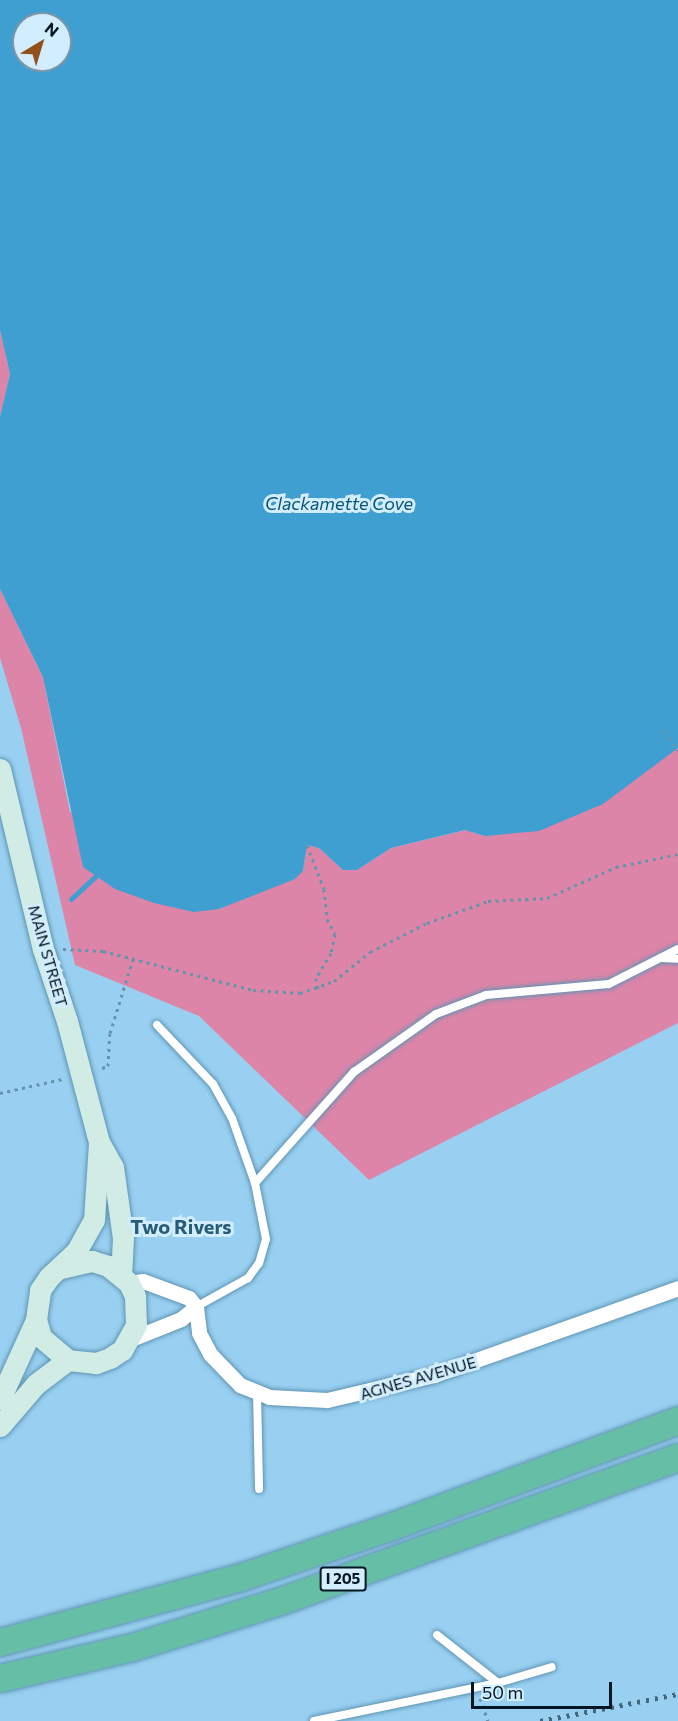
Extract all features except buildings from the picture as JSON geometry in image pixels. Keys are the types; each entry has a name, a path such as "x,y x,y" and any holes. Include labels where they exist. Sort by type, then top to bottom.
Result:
{"highway":[{"name":"I 205","path":"0,1642 241,1577 392,1526 678,1420"},
{"name":"I 205","path":"0,1677 132,1647 280,1601 678,1457"}],"street":[{"name":"MAIN STREET","path":"0,769 43,949 67,1021 99,1142 113,1167 119,1196 125,1279 138,1311 130,1339"},
{"name":"MAIN STREET","path":"0,1399 36,1320 40,1290 76,1252 94,1220 99,1142"},
{"path":"36,1320 41,1337 68,1360 96,1363 116,1354 130,1339 180,1319 196,1307 189,1298 143,1281 125,1279 92,1261 61,1268"},
{"name":"AGNES AVENUE","path":"196,1307 200,1333 210,1354 240,1385 257,1392 306,1400 360,1395 510,1350 678,1288"},
{"path":"0,1426 36,1384 68,1360"}],"lane":[{"path":"255,1183 354,1072 378,1051 436,1014 486,995 609,984 678,949"},
{"path":"659,958 678,958"},
{"path":"157,1025 213,1084 232,1118 255,1183 266,1239 260,1263 248,1278 196,1307"},
{"path":"257,1392 259,1489"},
{"path":"437,1635 498,1683"},
{"path":"314,1721 477,1688 552,1667"}],"path":[{"path":"664,731 678,750"},
{"path":"307,845 324,890 327,919 335,934 331,953 316,978 318,990"},
{"path":"43,949 103,951 278,994 318,990 394,938 427,922 488,901 547,898 616,867 678,854"},
{"path":"102,1068 108,1066 110,1033 133,959"},
{"path":"0,1094 66,1077"},
{"path":"477,1688 488,1721"}],"shaded area":[{"path":"0,330 10,374 0,417"},
{"path":"0,589 43,677 70,812 219,909 303,871 307,845 319,848 343,870 357,870 391,848 466,830 485,836 678,748 678,1023 369,1180 199,1016 75,965 21,728 0,658"}],"water":[{"name":"Clackamette Cove","path":"0,0 678,0 678,748 603,804 539,831 485,836 465,830 391,848 357,870 343,870 319,848 307,845 303,871 295,879 219,909 194,912 154,903 115,889 83,867 43,677 0,589 0,417 10,374 0,330"}],"waterway":[{"path":"71,899 96,876"}],"railway":[{"path":"540,1721 678,1694"}],"district":[{"name":"Two Rivers","path":"181,1226"}]}
